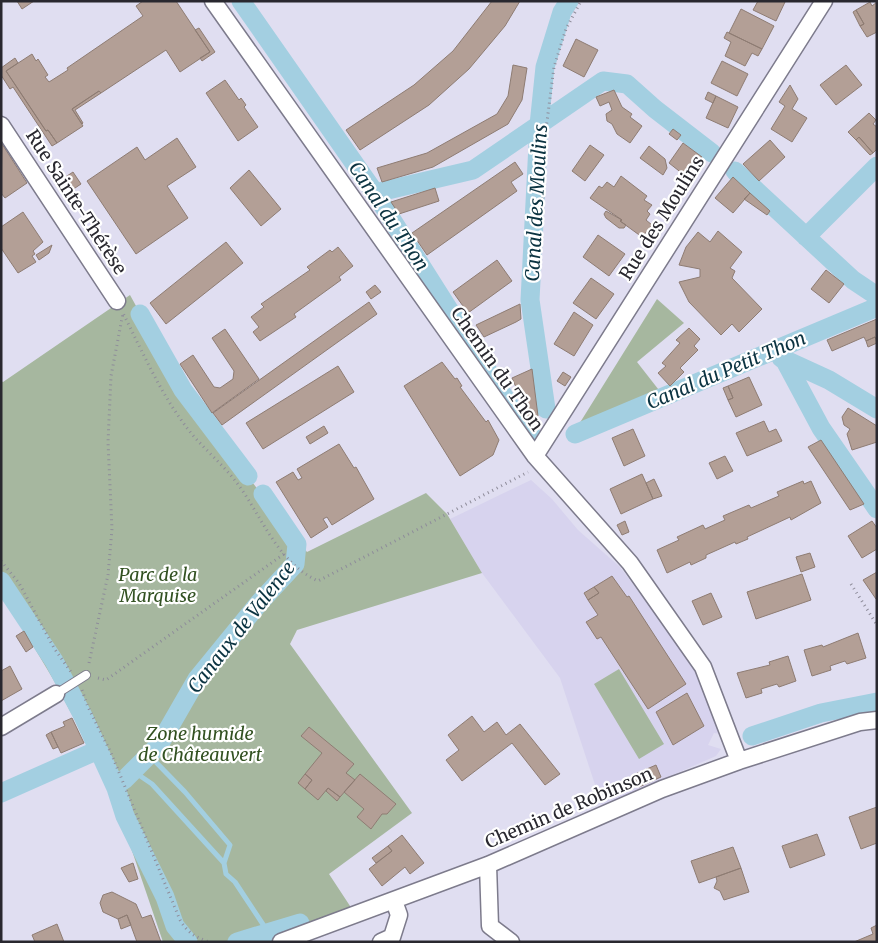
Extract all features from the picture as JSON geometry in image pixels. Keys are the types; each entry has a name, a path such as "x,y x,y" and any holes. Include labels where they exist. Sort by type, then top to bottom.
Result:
{"street":[{"name":"Chemin du Thon","path":"213,1 538,460 630,563 703,667 739,761"},
{"name":"Rue des Moulins","path":"538,460 824,1"},
{"name":"Rue Sainte-Thérèse","path":"2,127 117,302"},
{"path":"1,727 56,694"},
{"name":"Chemin de Robinson","path":"281,942 488,865 662,789 739,761 860,722 877,720"},
{"path":"488,865 490,926 511,942"},
{"path":"381,942 392,937 399,915 394,901"}],"lane":[{"path":"56,694 86,675"}],"path":[{"path":"537,252 543,196 545,137 554,67 566,29 581,1"},
{"path":"284,554 106,680 86,675 108,575 112,529 108,442 110,376 123,313 169,401 185,425 238,484 290,563 318,582 538,460"},
{"path":"1,561 35,611 54,648 76,682 180,920 187,931 199,940 209,942"},
{"path":"851,584 877,625"}],"shaded area":[{"path":"531,480 552,499 578,530 620,567 685,653 696,671 721,734 714,733 708,745 721,749 716,756 602,806 560,678 482,573 450,519"}],"green space":[{"name":"Parc de la Marquise","path":"130,295 183,391 307,552 426,493 447,514 482,573 297,630 290,644 412,813 329,874 352,909 259,942 163,942 110,786 53,679 1,592 1,381 3,382"},
{"path":"657,299 684,323 637,362 662,394 576,429"},
{"path":"619,669 664,744 639,759 594,684"}],"building":[{"path":"17,1 34,1 22,9"},
{"path":"143,1 176,1 210,52 180,72 166,50 101,93 99,91 72,109 83,126 57,143 48,130 46,131 6,71 32,54 36,61 38,59 48,75 45,77 49,82 143,16 136,6"},
{"path":"492,1 520,1 505,26 469,69 429,105 360,150 346,130 414,85 453,51"},
{"path":"758,1 785,2 776,21 753,10"},
{"path":"870,2 872,6 877,2 877,32 867,37 860,26 864,24 856,10"},
{"path":"741,9 774,26 762,49 729,33"},
{"path":"856,10 864,24 860,26 853,12"},
{"path":"199,28 215,52 202,61 200,58 210,52 195,30"},
{"path":"727,32 762,49 758,56 752,53 745,66 725,56 731,42 724,38"},
{"path":"576,39 598,50 584,77 563,66"},
{"path":"15,58 18,63 6,71 46,131 48,130 57,143 52,146 13,87 10,89 1,75 1,68"},
{"path":"722,61 748,74 737,96 711,83"},
{"path":"513,65 527,68 522,100 508,124 433,167 382,182 377,168 427,153 497,114 508,96"},
{"path":"846,65 862,85 836,105 820,85"},
{"path":"225,80 239,100 241,98 246,105 244,107 258,127 238,141 206,93"},
{"path":"790,85 798,99 792,109 807,118 792,142 771,129 785,106 779,102"},
{"path":"614,90 622,107 632,114 630,117 642,126 630,143 617,134 612,124 607,121 606,114 612,110 609,102 600,106 596,97"},
{"path":"99,91 101,93 75,110 82,124 72,109"},
{"path":"708,92 716,96 713,103 705,99"},
{"path":"716,96 738,107 728,128 706,118"},
{"path":"869,113 876,120 873,124 877,127 877,149 873,153 859,137 856,140 848,132"},
{"path":"673,129 681,135 677,140 669,134"},
{"path":"859,137 873,153 870,155 856,140"},
{"path":"177,138 196,167 167,186 188,218 136,254 87,181 137,147 145,160"},
{"path":"770,140 785,157 759,181 743,164"},
{"path":"683,143 702,157 688,178 669,163"},
{"path":"2,144 27,183 5,198 1,193"},
{"path":"590,145 604,155 585,181 572,171"},
{"path":"649,146 665,159 667,168 663,175 640,158"},
{"path":"515,162 523,174 511,182 517,191 427,255 412,233"},
{"path":"249,170 281,209 261,226 230,188"},
{"path":"73,172 81,184 66,194 58,182"},
{"path":"621,176 647,196 644,200 652,205 647,211 650,214 646,220 652,225 642,237 620,221 622,220 590,198 599,186 602,188 607,182 614,187"},
{"path":"733,177 750,193 733,213 715,198"},
{"path":"435,188 439,201 399,214 391,202"},
{"path":"750,193 770,211 767,215 744,199"},
{"path":"606,211 622,220 620,221 626,225 624,228 619,228 606,218 604,214"},
{"path":"23,212 43,242 33,251 35,254 32,256 36,262 18,273 1,248 1,227"},
{"path":"718,231 742,252 730,268 735,271 732,278 762,309 739,332 732,324 721,335 689,302 679,282 700,277 700,269 679,265 686,247 698,232 710,242"},
{"path":"598,235 625,254 609,276 583,257"},
{"path":"226,242 243,263 166,324 150,303"},
{"path":"52,245 49,253 39,260 36,255"},
{"path":"338,247 353,266 339,277 341,280 294,314 296,317 260,341 253,332 259,327 251,317 264,307 261,304 310,270 307,267 330,250 332,252"},
{"path":"497,260 512,281 468,313 453,292"},
{"path":"826,270 844,284 829,303 811,289"},
{"path":"591,278 614,294 596,319 573,303"},
{"path":"375,285 381,292 371,299 366,292"},
{"path":"369,302 377,314 222,425 213,413"},
{"path":"520,304 521,319 484,337 476,325"},
{"path":"574,312 593,325 574,356 554,344"},
{"path":"877,319 877,340 875,337 866,341 864,337 832,351 827,340"},
{"path":"689,328 700,339 694,346 698,350 680,368 684,372 670,386 658,373 666,366 662,363 680,343 676,340"},
{"path":"225,329 259,379 212,413 180,364 193,355 214,387 220,388 233,379 234,371 212,338"},
{"path":"875,337 877,343 868,347 866,341"},
{"path":"442,362 455,379 457,378 462,386 460,387 486,422 488,420 499,440 493,455 460,476 404,386"},
{"path":"338,366 354,392 263,449 246,423"},
{"path":"532,369 538,416 528,421 520,410 525,408 512,378"},
{"path":"563,372 571,377 565,386 557,381"},
{"path":"749,377 762,405 736,417 728,400 733,398 728,386"},
{"path":"728,386 733,398 728,400 723,388"},
{"path":"848,408 877,426 877,442 852,450 847,434 850,429 844,425 842,417"},
{"path":"764,421 769,432 776,429 782,441 747,456 736,433"},
{"path":"324,426 328,433 310,444 306,437"},
{"path":"633,429 645,456 624,466 612,438"},
{"path":"821,440 864,504 850,510 808,447"},
{"path":"339,444 354,468 356,467 374,499 332,525 327,517 323,519 328,527 311,538 276,482 293,472 298,480 302,478 297,469"},
{"path":"725,456 733,471 717,479 709,463"},
{"path":"642,474 653,499 621,514 610,489"},
{"path":"654,479 662,496 653,499 646,483"},
{"path":"803,481 804,484 811,481 821,503 791,520 790,517 747,537 748,539 736,544 735,542 706,555 706,558 691,565 690,562 667,573 657,550 679,540 677,537 703,525 705,529 725,520 723,516 749,505 751,508 779,496 777,492"},
{"path":"625,521 629,532 622,535 617,525"},
{"path":"872,521 877,528 877,549 862,558 848,536"},
{"path":"810,553 815,567 801,572 796,557"},
{"path":"877,572 877,599 876,599 863,580"},
{"path":"802,574 811,600 756,619 747,592"},
{"path":"612,576 627,597 629,596 686,684 648,709 601,637 597,639 586,622 598,615 588,600 599,593 594,587"},
{"path":"594,587 599,593 588,600 584,593"},
{"path":"711,593 722,617 703,625 692,601"},
{"path":"24,631 33,647 26,652 16,636"},
{"path":"858,633 866,658 847,664 845,661 830,666 831,670 812,676 804,650 822,645 823,647"},
{"path":"788,656 796,681 779,687 777,684 761,689 762,693 746,698 737,673 770,665 769,662"},
{"path":"10,666 22,689 1,701 1,671"},
{"path":"687,693 704,726 673,745 656,712"},
{"path":"472,716 484,732 497,722 506,735 520,724 560,774 545,785 512,743 462,781 446,760 459,750 448,735"},
{"path":"72,718 84,743 61,753 51,732 65,726 63,722"},
{"path":"309,727 354,764 346,773 355,780 340,797 328,788 318,800 305,789 312,780 305,774 322,753 301,736"},
{"path":"51,732 58,747 53,749 46,735"},
{"path":"656,765 661,777 639,787 633,775"},
{"path":"305,774 312,780 305,789 298,783"},
{"path":"360,774 396,804 387,814 382,814 371,829 357,817 364,809 344,792"},
{"path":"328,788 340,797 337,801 326,791"},
{"path":"877,807 877,843 861,849 849,817"},
{"path":"817,834 825,855 790,868 782,846"},
{"path":"402,835 424,863 410,874 405,867 382,886 369,869 392,851 388,846"},
{"path":"388,846 392,851 376,863 372,858"},
{"path":"733,847 741,868 699,883 691,861"},
{"path":"133,863 138,879 129,882 121,868"},
{"path":"741,868 749,892 724,900 720,891 714,888 717,881 716,877"},
{"path":"112,892 136,904 142,918 151,915 161,942 137,942 127,915 118,919 103,912 100,903 103,895"},
{"path":"127,915 131,925 121,929 118,919"},
{"path":"57,924 64,942 35,942 32,935"},
{"path":"877,925 877,942 854,942 873,934 871,928"}],"waterway":[{"name":"Canal du Thon","path":"241,1 375,193 510,406 531,434"},
{"name":"Canal des Moulins","path":"546,409 530,300 539,125 545,67 562,12 569,1"},
{"name":"Canaux de Valence","path":"375,193 473,170 603,81 627,84 655,109 712,153"},
{"name":"Canal du Thon","path":"806,237 877,166"},
{"name":"Canal du Thon","path":"735,171 853,280 877,296"},
{"name":"Canal du Petit Thon","path":"575,434 877,307"},
{"name":"Canaux de Valence","path":"140,314 183,390 248,476"},
{"path":"781,358 829,380 877,409"},
{"path":"784,359 821,428 877,509"},
{"name":"Canaux de Valence","path":"124,780 159,745 197,679 259,603 295,564 297,544 263,494"},
{"path":"1,581 54,661 83,716 116,788 125,816 165,897 175,926 188,942"},
{"path":"752,736 821,713 877,702"},
{"path":"1,793 98,750"},
{"path":"149,755 185,792 230,845 224,863"},
{"path":"133,771 152,784 224,863 226,874 235,882 268,932"},
{"path":"237,942 300,923"}],"park label":[{"name":"Zone humide de Châteauvert","path":"200,744"}]}
